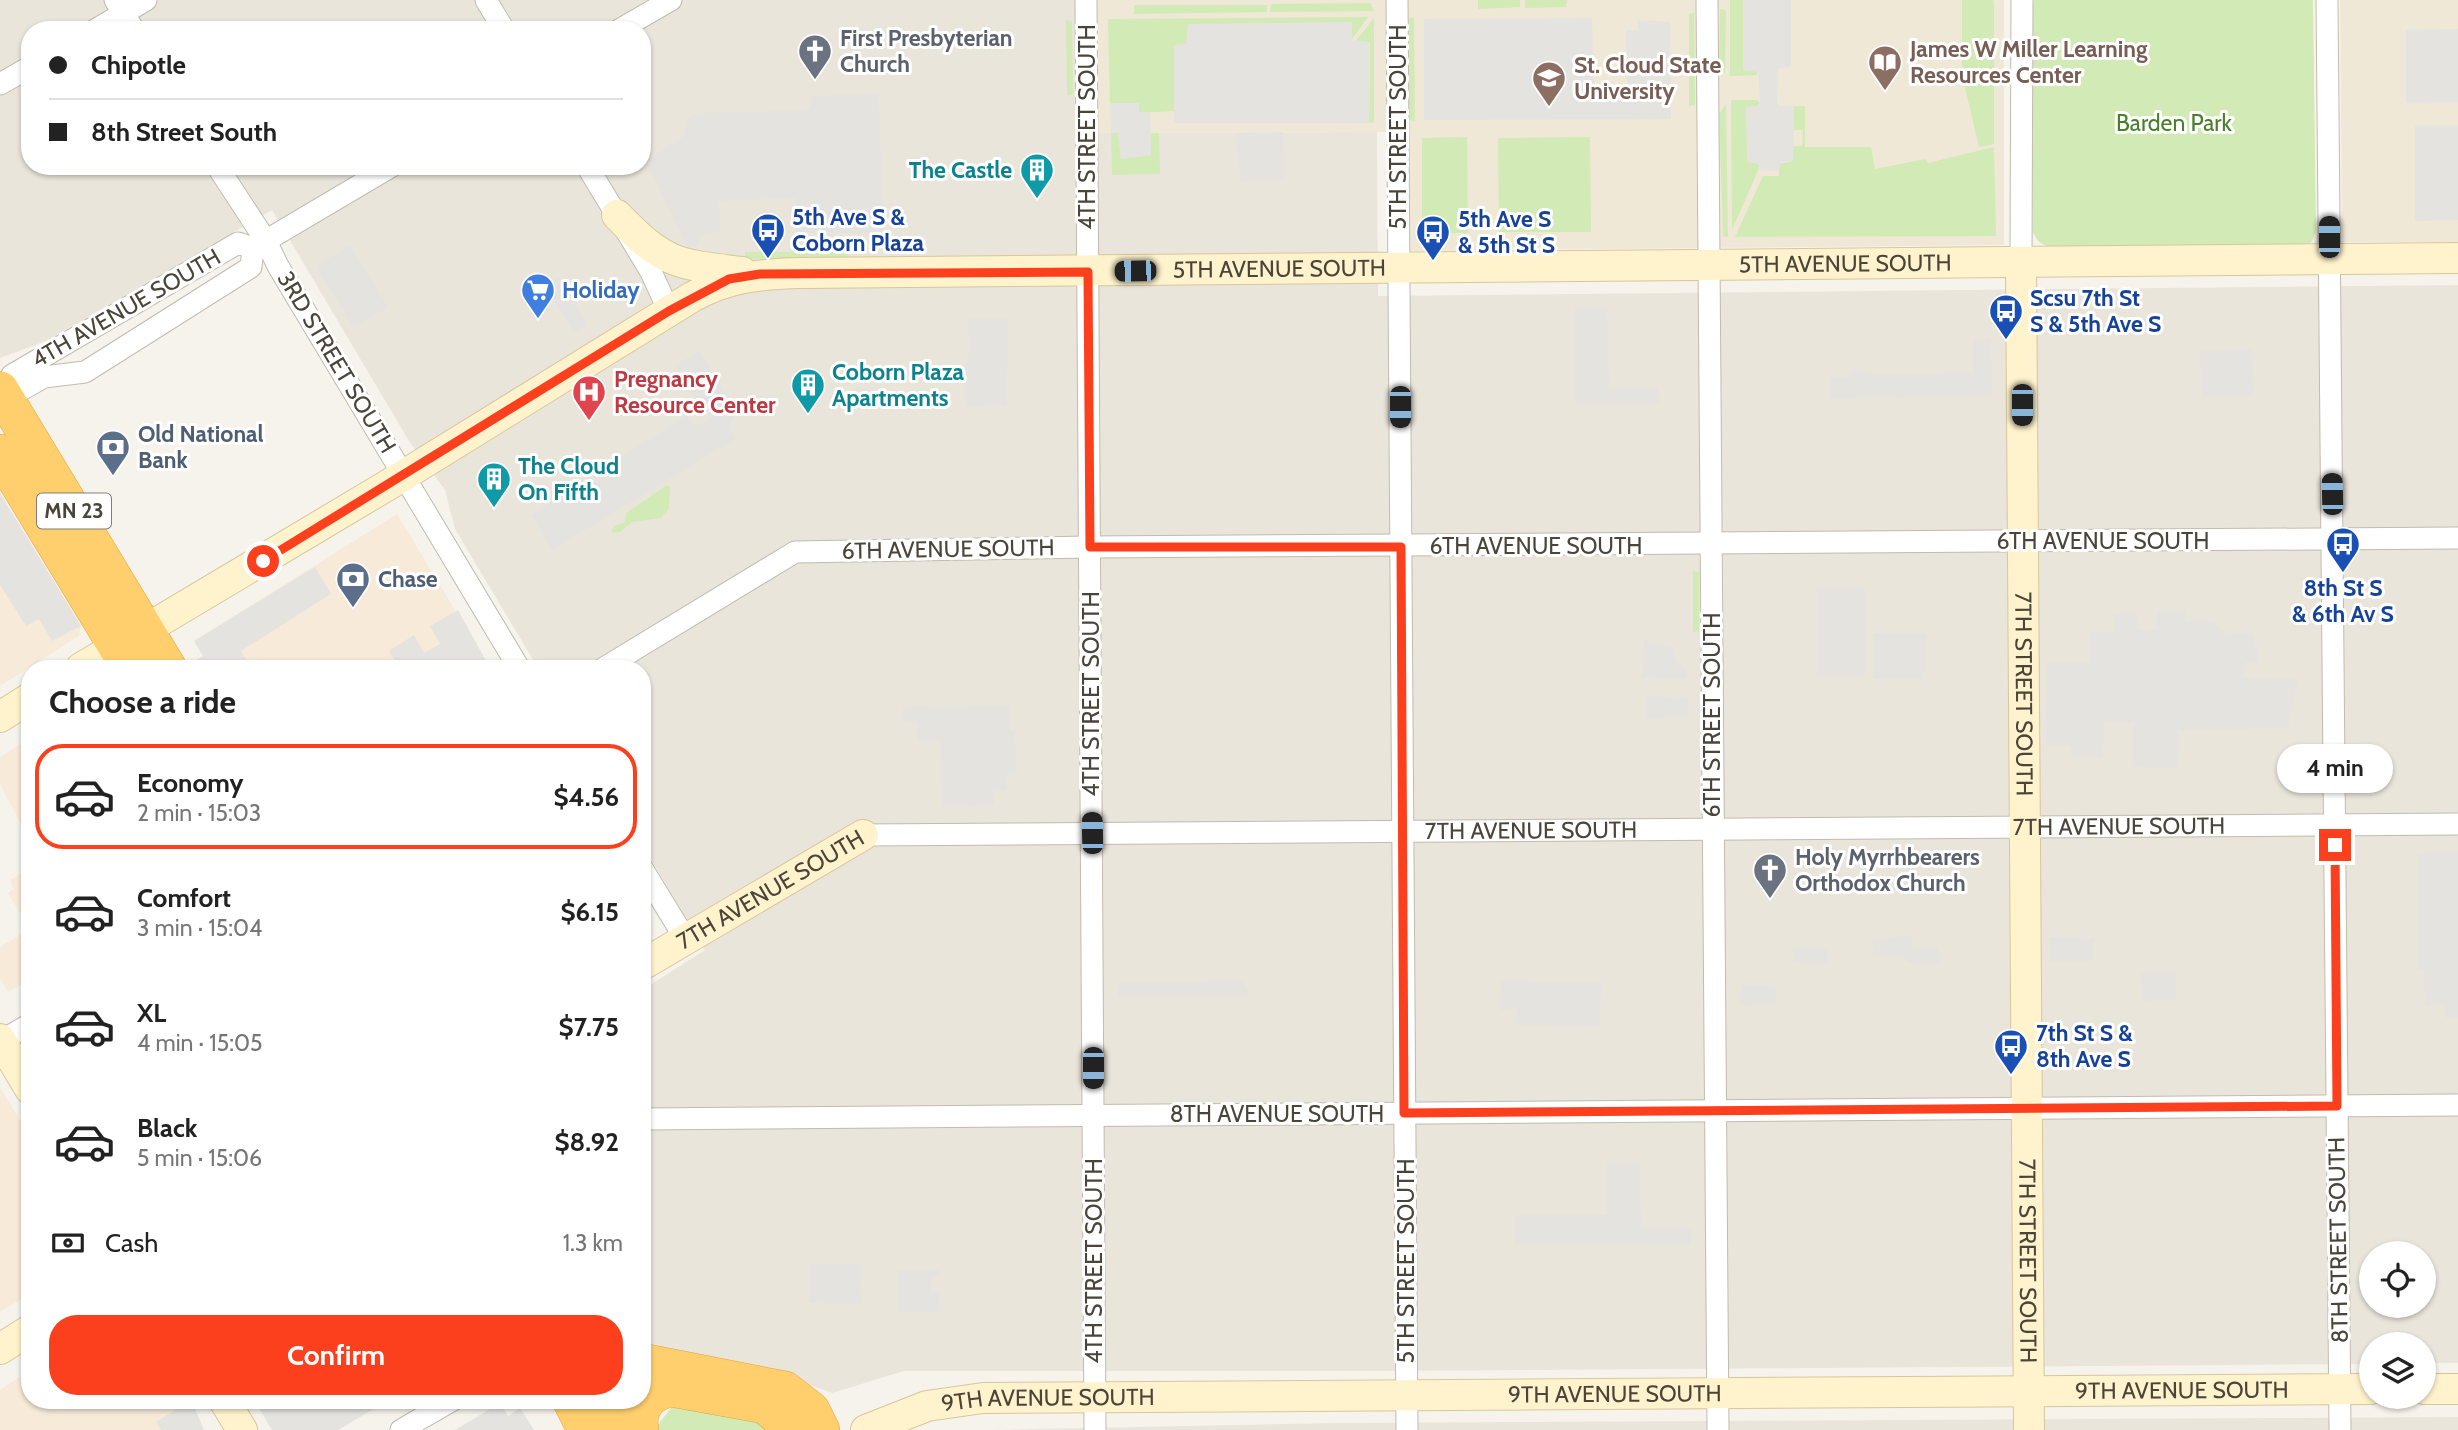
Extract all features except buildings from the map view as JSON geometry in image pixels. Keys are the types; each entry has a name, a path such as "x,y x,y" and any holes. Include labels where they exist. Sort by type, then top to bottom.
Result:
{"highway":[{"name":"MN 23","path":"3,390 132,649"},
{"name":"MN 23","path":"0,453 132,649 153,660"},
{"path":"651,1364 785,1390 811,1410 821,1430"},
{"path":"651,1396 671,1388 765,1405 794,1430"},
{"path":"575,1409 586,1430"},
{"path":"610,1409 620,1430"},
{"path":"640,1430 638,1419 642,1409"}],"street":[{"path":"125,14 146,0"},
{"path":"486,0 499,21"},
{"path":"635,21 671,0"},
{"name":"4TH STREET SOUTH","path":"1086,0 1095,1430"},
{"name":"5TH STREET SOUTH","path":"1397,0 1407,1430"},
{"name":"6TH STREET SOUTH","path":"1707,0 1718,1430"},
{"name":"7TH STREET SOUTH","path":"2022,0 2021,262 2029,1430"},
{"name":"8TH STREET SOUTH","path":"2327,0 2340,1430"},
{"path":"0,84 21,72"},
{"name":"3RD STREET SOUTH","path":"222,175 260,244 278,266 514,660"},
{"name":"4TH AVENUE SOUTH","path":"3,390 12,375 238,243 260,244 377,175"},
{"path":"593,175 651,272 669,311"},
{"path":"617,215 639,238 666,258 698,267 760,274"},
{"name":"4TH AVENUE SOUTH","path":"3,390 21,390 44,377 85,372 251,267 260,244"},
{"name":"5TH AVENUE SOUTH","path":"103,660 132,649 669,311 729,279 760,274 2458,258"},
{"name":"6TH AVENUE SOUTH","path":"617,660 795,552 1090,547 2458,538"},
{"path":"0,717 21,704"},
{"name":"7TH AVENUE SOUTH","path":"651,960 863,835 2458,824"},
{"path":"651,883 686,940"},
{"path":"21,1029 1,1040 21,1074"},
{"name":"8TH AVENUE SOUTH","path":"651,1119 2458,1105"},
{"path":"0,1349 21,1336"},
{"path":"2436,1389 2458,1388"},
{"name":"9TH AVENUE SOUTH","path":"866,1430 916,1409 952,1402 1095,1397 1406,1398 2359,1389"},
{"path":"229,1409 242,1430"},
{"path":"401,1430 437,1409"}],"shaded area":[{"path":"0,0 1095,0 1096,133 1377,132 1378,296 2458,285 2458,1363 2436,1363 2436,1332 2359,1332 2359,1364 1384,1371 904,1371 832,1393 780,1374 651,1351 651,984 705,950 651,859 651,660 533,660 455,529 445,490 409,441 272,210 46,341 0,358"},
{"name":"St. Cloud State University","path":"1095,0 2004,0 2004,245 1407,251 1406,132 1096,133"},
{"path":"1743,0 1791,0 1791,67 1778,69 1777,103 1779,106 1794,106 1793,161 1781,162 1779,171 1760,170 1759,164 1747,162 1746,107 1757,106 1760,102 1758,72 1743,70"},
{"path":"2340,0 2458,0 2458,242 2342,242"},
{"path":"1592,18 1594,93 1627,91 1626,30 1638,30 1638,20 1670,22 1671,119 1424,120 1424,19"},
{"path":"1352,22 1352,40 1370,42 1369,123 1174,123 1174,45 1186,44 1188,24"},
{"path":"2458,29 2458,102 2406,103 2406,30"},
{"path":"879,94 883,233 796,233 796,198 719,201 720,231 701,234 698,246 688,248 651,171 651,158 684,136 688,118 700,113 810,110 811,96"},
{"path":"1110,103 1139,103 1139,112 1150,113 1151,155 1121,159 1118,133 1111,133"},
{"path":"2415,126 2458,126 2458,220 2415,221"},
{"path":"1283,132 1284,179 1241,182 1235,133"},
{"path":"350,245 388,307 354,328 316,266"},
{"path":"559,277 588,325 575,333 545,285"},
{"path":"1575,307 1607,307 1609,388 1658,388 1659,403 1575,403"},
{"path":"967,319 1008,319 1007,405 965,407 966,365 970,350"},
{"path":"1973,339 1991,339 1992,395 1829,399 1830,377 1852,377 1853,369 1871,374 1973,373"},
{"path":"2252,349 2254,395 2202,397 2200,351"},
{"path":"700,350 736,411 729,428 735,439 552,550 531,515 687,415 695,426 713,417 713,405 701,411 675,365"},
{"path":"852,388 886,388 886,405 852,405"},
{"path":"0,493 81,626 79,636 41,660 21,660 21,673 0,686"},
{"path":"0,493 81,626 52,641 39,619 26,626 0,585"},
{"path":"397,514 485,660 196,660 203,656 194,641"},
{"path":"315,567 331,594 241,651 246,660 196,660 203,656 194,641"},
{"path":"1817,588 1865,588 1865,676 1817,676"},
{"path":"458,610 486,660 394,660 389,651 414,635 424,653 440,644 430,626"},
{"path":"2157,610 2185,610 2185,621 2213,621 2226,633 2252,633 2260,663 2245,662 2244,678 2298,679 2288,728 2179,730 2178,768 2133,767 2133,722 2104,721 2103,757 2071,756 2071,746 2046,745 2047,663 2089,663 2089,632 2113,632 2113,613 2137,613 2137,629 2156,630"},
{"path":"1873,633 1926,633 1926,672 1923,672 1922,679 1873,679"},
{"path":"1644,640 1673,647 1676,661 1687,670 1686,679 1643,678"},
{"path":"1646,695 1688,699 1688,717 1646,719"},
{"path":"1009,705 1010,730 1015,730 1016,772 1007,773 1007,790 994,790 994,805 942,806 941,741 917,741 917,721 903,722 903,707"},
{"path":"21,744 21,825 0,784 0,757"},
{"path":"2417,853 2458,853 2458,1018 2445,1018 2445,1005 2425,1005 2424,969 2418,969"},
{"path":"21,873 21,914 8,893 14,889 10,880"},
{"path":"21,934 21,985 8,992 0,978 0,947"},
{"path":"1912,935 1913,948 1936,947 1940,954 1939,964 1912,963 1898,957 1873,955 1872,940"},
{"path":"2049,937 2093,938 2093,961 2049,961"},
{"path":"1793,948 1827,948 1827,963 1793,963"},
{"path":"2176,971 2176,1000 2142,1001 2141,973"},
{"path":"1243,981 1250,996 1118,997 1118,982"},
{"path":"1501,981 1601,982 1600,1026 1516,1025 1517,1008 1500,1010"},
{"path":"1741,985 1776,986 1776,1006 1739,1005"},
{"path":"0,1087 21,1122 21,1299 0,1312"},
{"path":"1607,1163 1640,1163 1641,1228 1691,1228 1691,1245 1515,1245 1515,1215 1607,1215"},
{"path":"809,1264 860,1264 862,1304 809,1303"},
{"path":"940,1270 940,1276 931,1277 931,1293 939,1293 940,1312 898,1313 898,1271"},
{"path":"21,1376 21,1409 195,1409 204,1430 0,1430 0,1390"},
{"path":"177,1409 195,1409 204,1430 161,1430 156,1422"},
{"path":"259,1409 374,1409 338,1430 272,1430"},
{"path":"490,1409 504,1409 508,1416 521,1409 534,1430 455,1430"},
{"path":"2458,1417 2458,1430 992,1430 1335,1423"}],"green space":[{"path":"1478,0 1520,0 1520,7 1478,9"},
{"path":"1525,0 1567,0 1566,7 1525,8"},
{"path":"1730,0 1743,0 1743,70 1757,71 1757,75 1730,76"},
{"path":"1962,0 1993,0 1994,6 1994,144 1979,147 1962,75"},
{"name":"Barden Park","path":"2034,0 2313,0 2316,231 2311,243 2278,246 2047,246 2039,242 2033,233 2031,22"},
{"path":"1370,3 1374,11 1270,12 1271,4"},
{"path":"1134,5 1267,5 1267,12 1134,14"},
{"path":"1720,9 1726,10 1725,74 1719,64"},
{"path":"1694,13 1695,105 1689,106 1689,14"},
{"path":"1368,17 1352,39 1352,22 1174,46 1174,111 1139,113 1139,103 1110,103 1108,19"},
{"path":"1414,17 1415,122 1408,119 1408,19"},
{"path":"1374,18 1374,122 1369,123 1370,43 1355,42"},
{"path":"1066,20 1072,21 1073,95 1067,95"},
{"path":"1731,100 1757,100 1760,103 1747,107 1747,162 1756,162 1760,166 1732,230"},
{"path":"1726,104 1728,237 1723,236 1719,114"},
{"path":"1794,106 1805,106 1805,147 1871,147 1875,169 1926,159 1928,163 1994,147 1996,236 1735,237 1763,176 1779,176 1779,164 1793,161 1793,146 1802,146 1803,130 1794,130"},
{"path":"1111,133 1118,133 1121,159 1151,155 1151,133 1159,133 1160,174 1112,175"},
{"path":"1467,137 1468,233 1422,233 1422,138"},
{"path":"1590,137 1591,232 1499,232 1498,138"},
{"path":"745,252 850,252 846,258 745,259"},
{"path":"667,485 670,487 669,508 661,518 632,522 620,532 612,533 614,526 625,522 626,513"},
{"path":"1693,571 1699,572 1699,631 1693,632"},
{"path":"687,1407 755,1417 770,1430 654,1430 671,1408"}],"place":[{"name":"First Presbyterian Church","path":"815,81"},
{"name":"James W Miller Learning Resources Center","path":"1885,92"},
{"name":"St. Cloud State University","path":"1549,108"},
{"name":"The Castle","path":"1037,200"},
{"name":"5th Ave S & Coborn Plaza","path":"768,260"},
{"name":"5th Ave S & 5th St S","path":"1433,262"},
{"name":"Holiday","path":"538,320"},
{"name":"Scsu 7th St S & 5th Ave S","path":"2006,341"},
{"name":"Coborn Plaza Apartments","path":"808,415"},
{"name":"Pregnancy Resource Center","path":"589,422"},
{"name":"Old National Bank","path":"113,477"},
{"name":"The Cloud On Fifth","path":"494,509"},
{"name":"8th St S & 6th Av S","path":"2343,574"},
{"name":"Chase","path":"353,609"},
{"name":"Holy Myrrhbearers Orthodox Church","path":"1770,900"},
{"name":"7th St S & 8th Ave S","path":"2011,1076"}],"route":[{"path":"263,561 669,311 729,279 760,274 801,273 1088,272 1090,547 1401,547 1404,1113 2337,1106 2335,845"}]}
